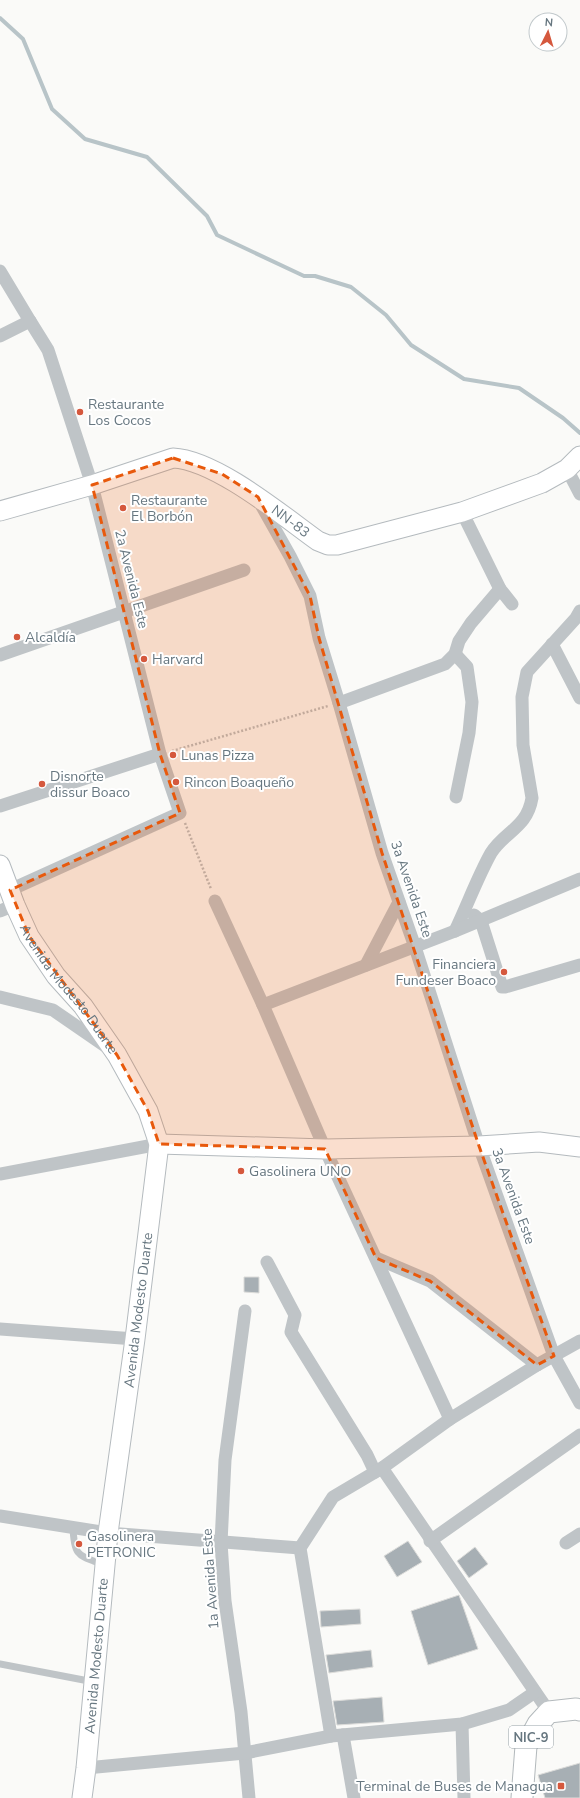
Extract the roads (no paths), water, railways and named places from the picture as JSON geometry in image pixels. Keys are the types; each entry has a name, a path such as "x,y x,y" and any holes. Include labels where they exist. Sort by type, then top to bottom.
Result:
{"main road":[{"name":"NN-83","path":"0,511 92,485 173,458 180,459 222,474 258,497 318,541 328,546 337,545 462,512 542,483 567,469 580,456"},
{"name":"Avenida Modesto Duarte","path":"0,865 8,902 52,970 83,1006 117,1055 148,1111 159,1144 135,1339 108,1533 82,1798"},
{"path":"159,1144 325,1149 479,1146 539,1142 580,1147"},
{"name":"NIC-9","path":"522,1798 526,1746 538,1724 549,1712 576,1709 580,1710"}],"street":[{"name":"2a Avenida Este","path":"0,271 5,288 30,321 48,350 92,485 160,754 182,818 8,902"},
{"path":"0,336 30,321"},
{"path":"567,469 580,494"},
{"name":"3a Avenida Este","path":"258,497 310,596 318,638 339,703 382,853 415,947 479,1146 554,1356 580,1403"},
{"path":"462,512 500,589 512,604"},
{"path":"0,655 244,570"},
{"path":"339,703 445,664 455,654 459,641 471,623 500,589"},
{"path":"455,931 492,852 527,816 531,806 532,798 523,745 522,697 527,672 576,618 580,611"},
{"path":"552,644 580,698"},
{"path":"455,654 467,667 472,702 467,741 456,797"},
{"path":"0,806 160,754"},
{"path":"263,1005 415,947 580,880"},
{"path":"216,901 325,1149 450,1419"},
{"path":"366,965 399,902"},
{"path":"466,908 480,921 502,987 580,965"},
{"path":"0,997 53,1010 117,1055"},
{"path":"0,1174 159,1144"},
{"path":"376,1258 430,1281 537,1365"},
{"path":"267,1262 295,1315 291,1332 366,1455 379,1470 430,1541 549,1712"},
{"name":"1a Avenida Este","path":"245,1311 225,1460 221,1543 225,1601 241,1712 249,1798"},
{"path":"0,1329 135,1339"},
{"path":"354,1798 337,1736 300,1548 332,1497 379,1470 450,1419 537,1365 580,1341"},
{"path":"430,1541 580,1434"},
{"path":"0,1516 108,1533 300,1548"},
{"path":"566,1543 580,1534"},
{"path":"86,1768 245,1752 337,1736 462,1724 509,1710 535,1692"},
{"path":"462,1724 464,1798"}],"lane":[{"path":"73,1527 74,1544 77,1552 82,1557 105,1565"},
{"path":"0,1664 94,1682"}],"waterway":[{"path":"0,18 23,39 52,109 85,139 147,157 207,216 217,235 304,276 315,276 351,287 386,315 411,345 464,379 519,388 563,418 580,433"}],"place":[{"name":"Restaurante Los Cocos","path":"80,412"},
{"name":"Restaurante El Borbón","path":"123,508"},
{"name":"Alcaldía","path":"17,637"},
{"name":"Harvard","path":"144,659"},
{"name":"Lunas Pizza","path":"173,755"},
{"name":"Rincon Boaqueño","path":"176,782"},
{"name":"Disnorte dissur Boaco","path":"42,784"},
{"name":"Financiera Fundeser Boaco","path":"504,972"},
{"name":"Gasolinera UNO","path":"241,1171"},
{"name":"Gasolinera PETRONIC","path":"79,1544"},
{"name":"Terminal de Buses de Managua","path":"561,1786"}]}
